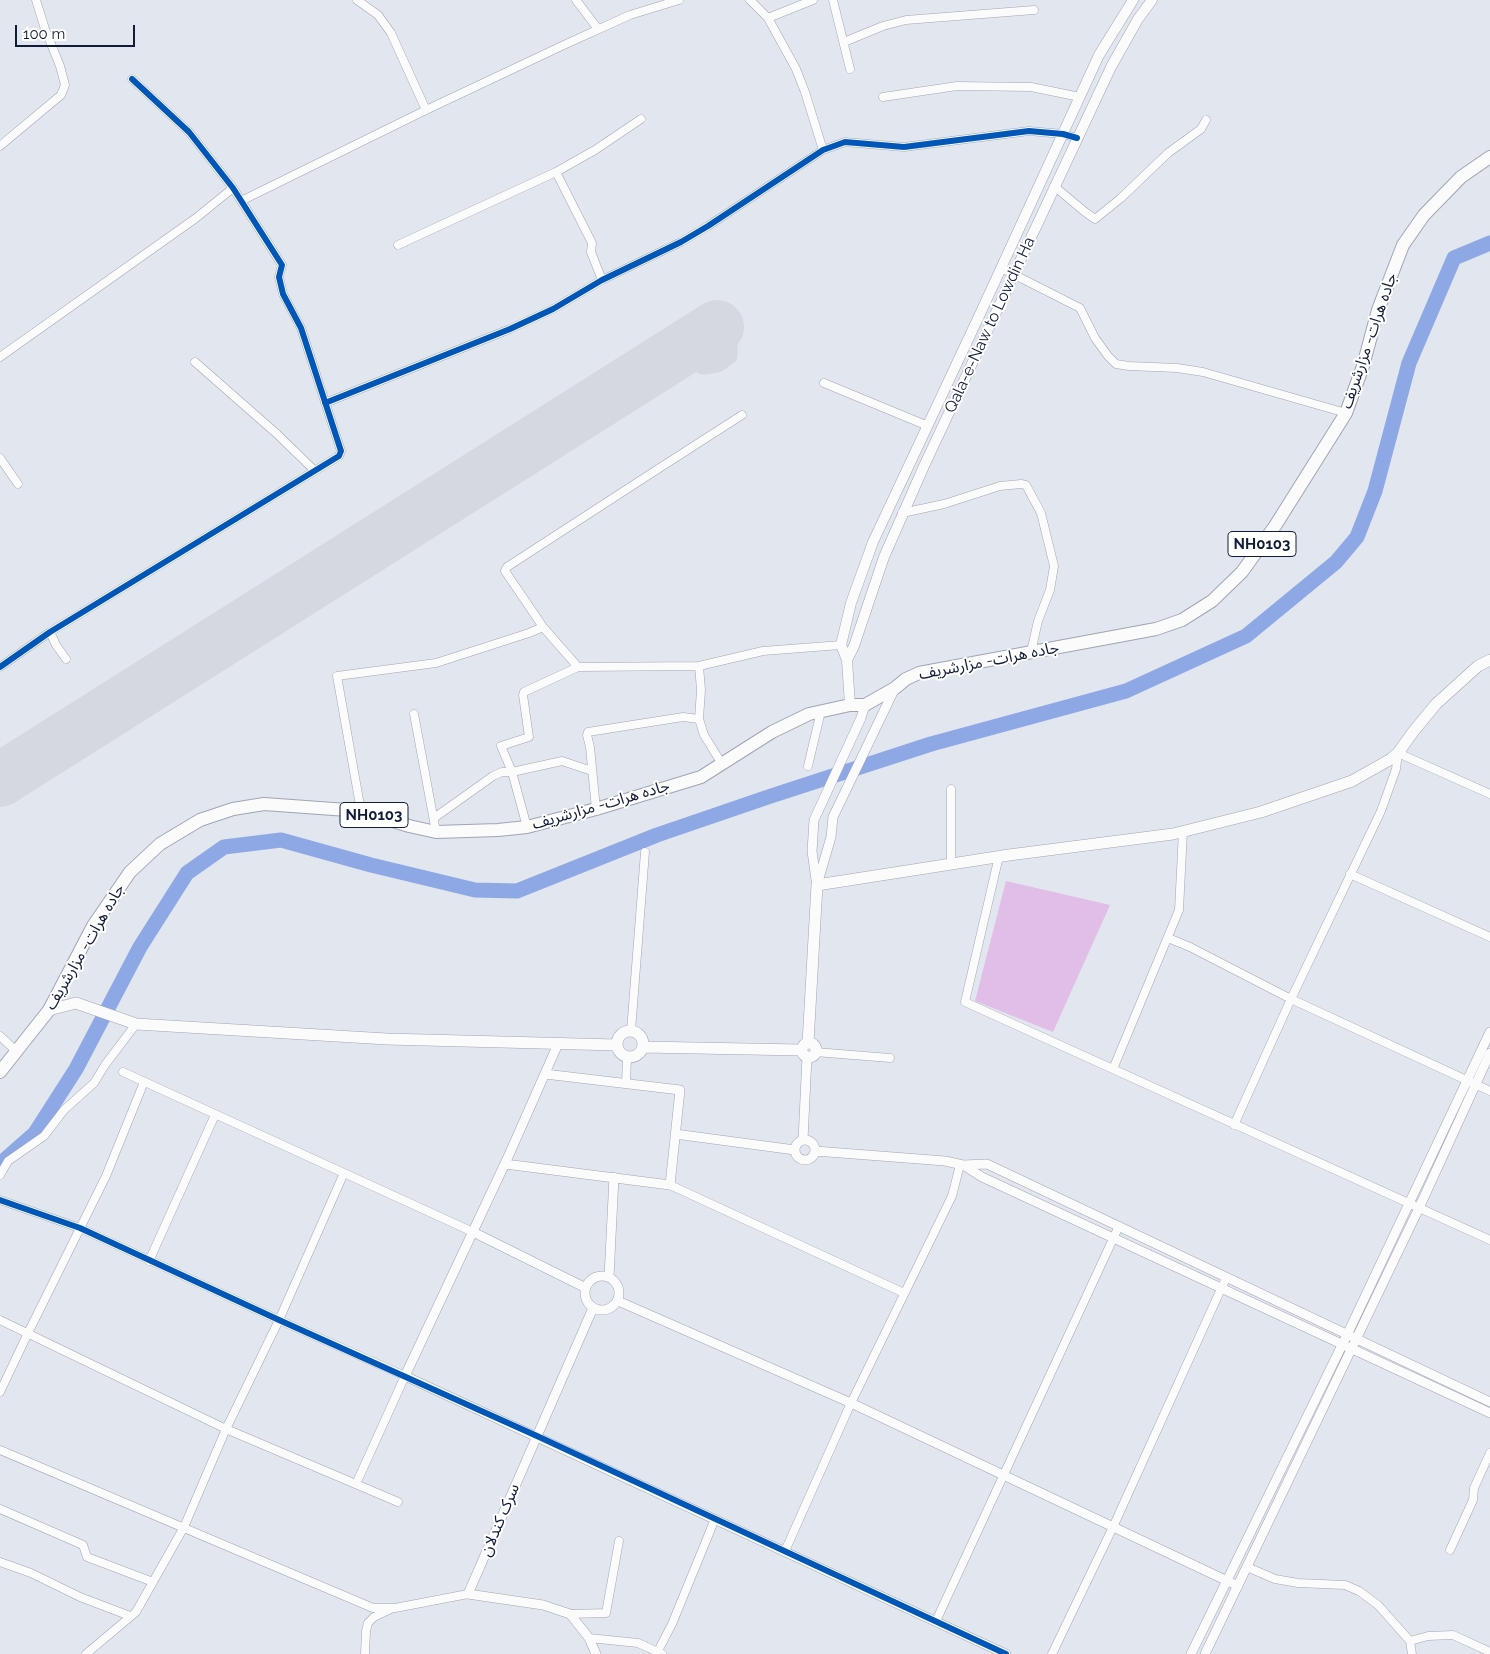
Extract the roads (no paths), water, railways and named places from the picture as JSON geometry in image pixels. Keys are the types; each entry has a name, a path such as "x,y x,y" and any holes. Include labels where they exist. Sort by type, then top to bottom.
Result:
{"highway":[{"name":"جاده هرات- مزارشریف","path":"0,1072 48,1010 93,926 124,880 160,844 200,820 233,809 264,804 361,811 409,826 436,832 498,830 527,826 596,809 701,777 772,732 809,714 865,704 919,673 1156,629 1182,620 1212,601 1242,572 1275,526 1346,413 1378,310 1403,244 1424,215 1461,177 1490,157"}],"main road":[{"name":"Qala-e-Naw to Lowdin Ha","path":"850,706 847,660 841,645 851,603 873,542 1064,134 1099,55 1133,0"},
{"name":"Qala-e-Naw to Lowdin Ha","path":"847,660 854,646 884,557 902,513 1076,138 1111,67 1138,19 1152,0"},
{"path":"912,460 924,466"},
{"path":"643,1047 808,1051 817,885 999,856 1183,831 1261,812 1352,782 1391,760 1436,704 1478,666 1490,660"},
{"path":"48,1010 76,1003 136,1024 387,1039 617,1045"},
{"path":"631,1031 642,1038 643,1047 635,1056 627,1057 620,1053 617,1045 619,1036 631,1031"}],"street":[{"path":"0,146 61,95 65,85 36,0"},
{"path":"357,0 378,15 391,33 426,110"},
{"path":"576,0 598,29"},
{"path":"241,201 426,110 630,14 656,4 679,0"},
{"path":"750,0 768,18 796,68 823,150"},
{"path":"768,18 813,0"},
{"path":"833,0 850,69"},
{"path":"844,42 883,26 906,20 1034,10"},
{"path":"0,667 50,632 339,456 341,451 301,328 283,294 279,277 282,265 233,188 188,132 132,79"},
{"path":"883,97 957,86 1031,87 1080,97"},
{"path":"398,245 556,172 595,150 641,119"},
{"path":"1054,186 1095,219 1121,198 1168,153 1201,130 1206,120"},
{"path":"325,403 510,329 553,309 602,280 688,238 823,150 845,142 904,146 1006,132 1029,131 1064,134 1076,138"},
{"path":"556,172 592,243 591,252 602,280"},
{"path":"0,357 196,218 233,188"},
{"path":"1001,268 1080,308 1095,338 1116,364 1178,368 1203,372 1346,413"},
{"path":"195,362 278,434 314,470"},
{"path":"824,383 928,426"},
{"path":"578,668 543,627 506,575 507,567 742,416"},
{"path":"0,458 18,484"},
{"path":"902,513 944,504 1000,486 1026,485 1042,513 1054,566 1050,590 1038,621 1031,652"},
{"path":"361,811 337,676 436,663 543,627"},
{"path":"50,632 56,646 66,659"},
{"path":"527,826 512,772 501,746 529,736 524,692 578,668 699,666 763,651 841,645"},
{"path":"699,666 701,690 699,719 704,734 722,764"},
{"path":"817,885 831,837 833,818 895,688"},
{"path":"817,885 812,851 814,820 856,730 865,704"},
{"path":"808,766 821,711"},
{"path":"414,714 436,832"},
{"path":"596,809 590,747 587,735 590,730 683,717 699,719"},
{"path":"1234,1125 1291,999 1381,811 1396,769 1398,753 1490,794"},
{"path":"434,818 492,776 502,772 512,772 562,761 592,771"},
{"path":"951,789 951,864"},
{"path":"1113,1069 1179,910 1183,831"},
{"path":"631,1031 645,852"},
{"path":"999,856 966,1002 1490,1240"},
{"path":"1350,874 1490,937"},
{"path":"1168,938 1190,947 1291,999 1490,1091"},
{"path":"0,1175 8,1161 44,1136 64,1110 94,1083 136,1024"},
{"path":"1208,1652 1419,1208 1472,1082 1490,1032"},
{"path":"0,1036 17,1052"},
{"path":"356,1484 505,1164 558,1044"},
{"path":"803,1140 808,1051 890,1058"},
{"path":"1191,1654 1409,1204 1472,1082 1490,1053"},
{"path":"626,1083 627,1057"},
{"path":"123,1072 473,1232 586,1288"},
{"path":"545,1074 680,1090 670,1185"},
{"path":"0,1392 106,1176 144,1082"},
{"path":"149,1261 215,1115"},
{"path":"675,1134 795,1150"},
{"path":"803,1140 814,1144 815,1151 812,1157 803,1160 797,1156 795,1150 797,1144 803,1140"},
{"path":"815,1151 944,1161 962,1165 987,1164 1490,1402"},
{"path":"505,1164 670,1185 904,1293"},
{"path":"962,1165 982,1177 1490,1413"},
{"path":"785,1551 851,1403 952,1196 962,1165"},
{"path":"86,1654 136,1612 184,1528 226,1429 279,1320 344,1174"},
{"path":"609,1277 614,1177"},
{"path":"1052,1209 1058,1197"},
{"path":"0,1200 80,1228 537,1436 1006,1654"},
{"path":"936,1621 1119,1226"},
{"path":"598,1276 609,1277 618,1285 620,1296 618,1301 610,1309 598,1310 593,1308 586,1299 586,1288 598,1276"},
{"path":"1052,1654 1113,1527 1226,1278"},
{"path":"618,1301 851,1403 1238,1586"},
{"name":"سرک کندلان","path":"468,1594 593,1308"},
{"path":"0,1320 226,1429 398,1502"},
{"path":"0,1450 373,1608 395,1608 468,1594 543,1605 570,1614 606,1614 620,1541"},
{"path":"1450,1550 1473,1500 1474,1488 1490,1453"},
{"path":"0,1509 83,1545 87,1557 154,1582"},
{"path":"588,1638 638,1643 660,1653 716,1519"},
{"path":"0,1562 31,1573 80,1597 130,1616"},
{"path":"1247,1567 1275,1579 1298,1583 1345,1586 1359,1592 1378,1605 1410,1641 1412,1654"},
{"path":"365,1654 368,1624 374,1617 395,1608"},
{"path":"570,1614 588,1638 596,1654"},
{"path":"1410,1641 1428,1636 1453,1634 1490,1652"}],"waterway":[{"path":"0,1164 35,1133 76,1069 140,947 187,873 224,847 281,840 371,865 475,890 517,891 657,835 771,796 931,744 1126,691 1246,636 1336,562 1357,537 1375,491 1409,363 1454,258 1490,243"}]}
